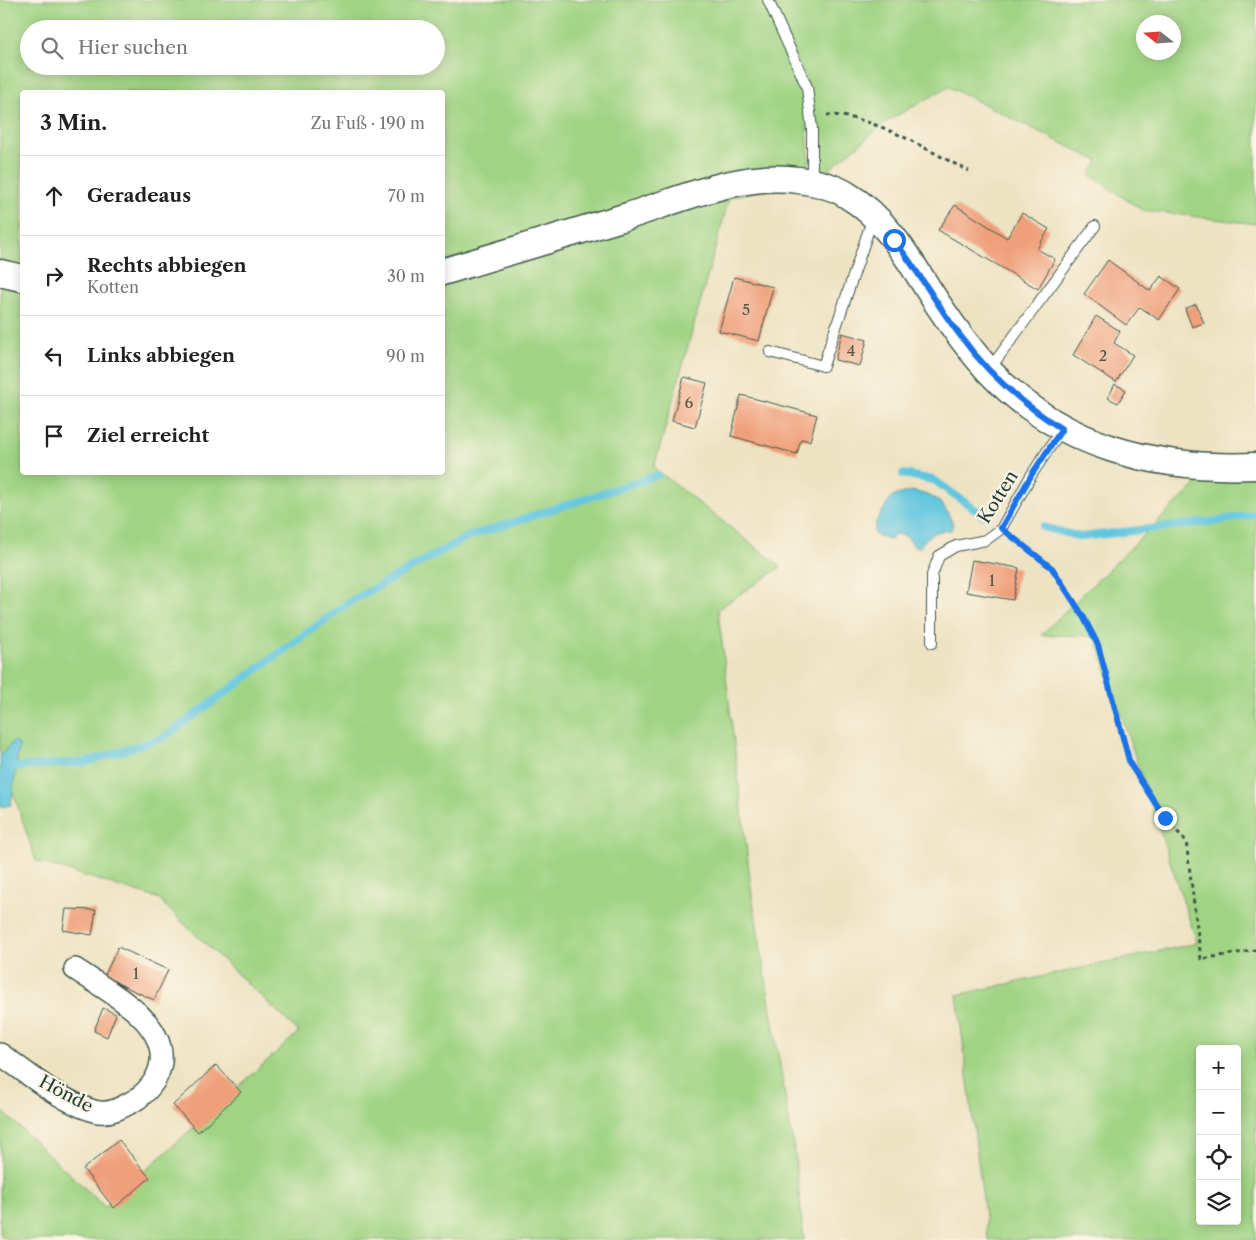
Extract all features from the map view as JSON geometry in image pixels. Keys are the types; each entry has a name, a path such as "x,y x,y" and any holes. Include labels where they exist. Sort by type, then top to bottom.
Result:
{"street":[{"path":"445,271 732,184 764,179 812,182 846,194 874,216 903,251 959,335 988,370 1019,399 1062,429 1086,439 1145,458 1212,467 1256,466"},
{"path":"0,273 20,278"},
{"name":"Hönde","path":"0,1054 56,1092 96,1112 121,1109 147,1092 160,1070 162,1049 152,1027 126,1004 76,970"}],"lane":[{"path":"768,0 808,87 812,118 812,182"},
{"path":"770,352 823,366 874,216"},
{"path":"988,370 1095,226"},
{"name":"Kotten","path":"932,643 932,575 939,556 956,546 986,540 1001,528 1032,474 1062,429"}],"path":[{"path":"812,118 841,115 869,122 969,171"},
{"path":"1001,528 1052,568 1083,616 1098,645 1130,764 1165,818 1186,841 1201,959 1256,950"}],"green space":[{"path":"0,0 764,0 805,89 810,178 445,267 445,90 20,90 20,273 0,268"},
{"path":"772,0 1256,0 1256,224 1142,210 1090,175 1098,161 949,87 889,120 815,181 812,96"},
{"path":"732,188 654,468 781,567 718,609 752,895 795,1156 804,1240 11,1240 0,1235 0,1109 105,1207 299,1032 157,898 36,861 0,753 0,278 20,283 20,475 445,475 445,276"},
{"path":"1211,470 1256,472 1256,1240 988,1240 957,995 1197,943 1095,636 1041,635"}],"water":[{"path":"913,491 928,495 943,505 953,524 951,530 932,534 919,548 902,535 894,534 891,540 874,534 876,522 892,496"},
{"path":"14,741 19,745 11,805 0,807 0,756"}],"building":[{"path":"955,205 1007,238 1022,213 1049,229 1037,249 1055,259 1038,289 938,230"},
{"path":"1108,260 1150,291 1161,276 1180,289 1159,320 1140,307 1126,325 1084,294"},
{"path":"734,277 773,287 759,341 719,331"},
{"path":"1196,304 1204,323 1192,327 1185,309"},
{"path":"1096,316 1120,331 1114,343 1133,355 1116,382 1073,355"},
{"path":"842,333 867,340 860,366 835,360"},
{"path":"684,377 707,383 695,427 672,421"},
{"path":"1115,384 1126,390 1118,403 1108,398"},
{"path":"741,395 817,415 810,441 801,439 797,454 731,436"},
{"path":"972,560 1019,568 1013,600 966,592"},
{"path":"66,909 96,910 92,935 63,930"},
{"path":"118,947 168,970 154,1000 104,977"},
{"path":"103,1008 116,1014 107,1037 94,1031"},
{"path":"216,1065 241,1092 198,1132 173,1105"},
{"path":"119,1140 150,1178 114,1208 83,1169"}],"waterway":[{"path":"903,474 934,480 983,515"},
{"path":"15,767 86,762 163,738 349,602 467,537 658,475"},
{"path":"1043,527 1081,537 1217,521 1256,514"}],"route":[{"path":"894,240 959,335 988,370 1019,399 1062,429 1032,474 1001,528 1052,568 1083,616 1098,645 1130,764 1165,818"}]}
